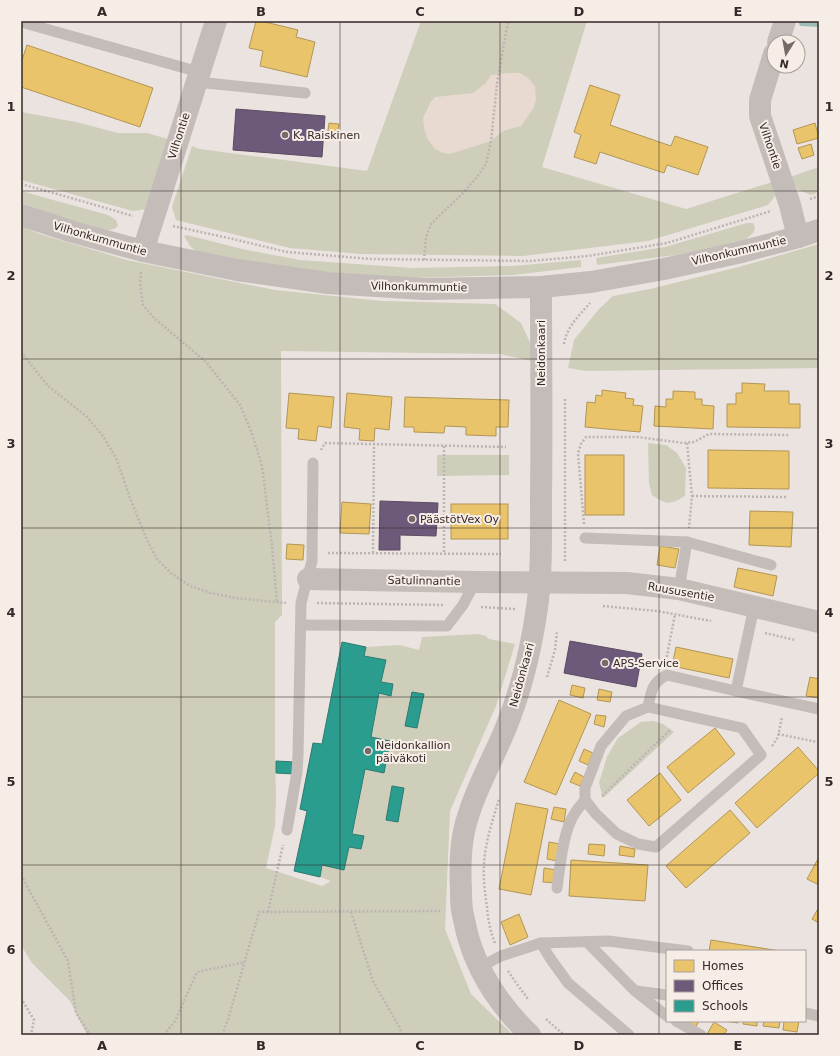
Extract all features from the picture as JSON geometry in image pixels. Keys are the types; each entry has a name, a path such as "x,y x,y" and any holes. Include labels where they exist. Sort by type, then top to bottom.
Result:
{"street":[{"name":"Vilhontie","path":"143,251 216,21"},
{"path":"781,34 785,21"},
{"name":"Vilhontie","path":"768,74 760,100 760,116 790,205 798,237"},
{"name":"Vilhonkummuntie","path":"21,215 73,232 143,251 237,270 328,283 424,289 541,287 591,282 737,253 819,230"},
{"name":"Neidonkaari","path":"530,1035 515,1020 495,995 480,967 469,941 462,911 460,873 464,831 477,793 506,728 520,688 528,658 540,583 542,456 541,287"},
{"name":"Satulinnantie","path":"308,579 540,583"},
{"name":"Ruususentie","path":"540,583 627,583 679,589 819,622"}],"lane":[{"path":"21,22 198,77 305,93"},
{"path":"287,830 298,764 301,603 312,561 313,463"},
{"path":"585,538 687,542 771,565"},
{"path":"679,589 687,542"},
{"path":"301,625 447,626 463,605 475,582"},
{"path":"736,691 754,607"},
{"path":"648,708 651,692 658,679 667,675 819,709"},
{"path":"648,708 742,728 761,755 656,848 638,844 617,834 587,804 585,788 601,746 626,716 648,708"},
{"path":"557,888 561,856 567,830 574,813 587,804"},
{"path":"480,967 501,956 541,943 608,941 680,950"},
{"path":"587,942 635,991 666,1015"},
{"path":"541,943 568,983 629,1035"},
{"path":"635,991 666,995"},
{"path":"806,1013 819,1016"},
{"path":"678,1022 701,1035"}],"path":[{"path":"424,260 426,237 431,224 462,194 486,164 491,141 497,84 508,21"},
{"path":"21,184 54,192 151,222 287,252 370,259 424,260 530,261 588,256 667,243 819,196"},
{"path":"143,251 140,283 143,305 155,319 206,362 240,405 251,431 262,466 272,538 277,603"},
{"path":"564,350 564,342 568,330 592,301 588,256"},
{"path":"21,352 48,386 86,416 103,436 117,460 130,498 157,560 170,573 190,586 211,593 235,598 277,603 463,605 536,611"},
{"path":"565,396 566,583"},
{"path":"585,538 578,453 581,444 586,437 638,437 687,443 694,442 709,434 790,435"},
{"path":"313,463 325,443 506,447"},
{"path":"687,443 692,496 687,542"},
{"path":"373,553 374,444"},
{"path":"444,446 444,553"},
{"path":"692,496 786,497"},
{"path":"312,553 501,554"},
{"path":"663,677 675,614"},
{"path":"761,755 772,747 778,734 786,702"},
{"path":"587,804 685,716"},
{"path":"778,734 817,742"},
{"path":"268,912 287,830"},
{"path":"21,875 68,960 76,1013 90,1035"},
{"path":"222,1035 228,1020 259,912 462,911"},
{"path":"352,912 373,981 400,1028 402,1035"},
{"path":"164,1035 175,1021 197,972 245,962"},
{"path":"21,998 34,1020 31,1035"}],"green space":[{"path":"421,21 587,21 542,167 686,209 772,182 775,196 768,205 648,241 523,256 361,254 290,248 176,220 172,207 192,146 200,149 367,171"},
{"path":"21,112 76,122 118,133 147,133 171,140 146,209 133,211 21,180"},
{"path":"819,167 819,192 811,195 796,189 790,177"},
{"path":"21,191 108,215 116,220 118,225 116,228 106,231 76,223 21,203"},
{"path":"747,223 753,223 755,227 754,232 744,241 676,255 597,265 596,258 665,247"},
{"path":"21,226 40,234 127,260 275,290 382,301 495,304 521,323 533,349 532,361 500,354 281,351 282,615 275,622 276,799 275,826 266,868 322,886 331,881 320,877 322,865 344,870 349,847 361,849 364,836 352,834 379,693 391,695 381,682 386,660 364,656 366,647 399,645 419,650 422,637 479,634 486,636 489,639 515,644 496,706 450,811 445,929 471,994 513,1035 87,1035 70,1001 32,963 21,945"},
{"path":"187,235 242,249 300,260 413,268 513,266 581,260 581,267 513,275 412,278 298,270 198,253 190,246 184,236"},
{"path":"819,244 819,368 586,371 568,368 574,340 599,309 613,296 650,289 739,267"},
{"path":"648,443 666,445 677,453 686,468 685,496 668,503 661,501 652,495 649,483"},
{"path":"437,455 509,455 509,475 437,476"},
{"path":"653,721 663,724 674,732 603,798 599,783 607,757 618,738 641,722"}],"shaded area":[{"path":"520,73 528,78 535,86 536,100 533,109 521,126 503,131 491,141 450,154 443,153 435,149 427,138 423,118 430,103 435,97 473,93 486,83 491,75"}],"building: Homes":[{"path":"256,21 298,30 296,37 315,42 307,77 260,66 263,51 249,48"},
{"path":"27,45 153,88 140,127 21,87 21,63"},
{"path":"590,85 620,95 610,125 671,146 675,136 708,147 698,175 667,165 664,173 600,152 596,164 574,157 581,135 574,132"},
{"path":"329,123 339,124 337,139 327,137"},
{"path":"815,123 819,138 797,144 793,130"},
{"path":"811,144 814,155 802,159 798,148"},
{"path":"742,383 765,384 764,391 789,391 789,404 800,404 800,428 727,427 727,404 736,404 736,393 742,393"},
{"path":"602,390 626,393 625,398 634,399 633,405 643,406 640,432 585,427 587,402 595,403 596,395 602,396"},
{"path":"673,391 695,392 695,399 702,399 702,405 714,406 713,429 654,426 655,406 666,407 666,399 673,399"},
{"path":"289,393 334,397 331,428 318,426 316,441 298,439 299,429 286,428"},
{"path":"347,393 392,397 389,430 375,428 374,441 359,440 360,429 344,427"},
{"path":"405,397 509,400 508,427 496,427 496,436 466,435 466,427 445,426 444,433 414,432 414,427 404,427"},
{"path":"708,450 789,451 789,489 708,488"},
{"path":"585,455 624,455 624,515 585,515"},
{"path":"342,502 371,504 369,534 340,533"},
{"path":"451,504 508,504 508,539 451,539"},
{"path":"750,511 793,512 791,547 749,545"},
{"path":"287,544 304,545 303,560 286,559"},
{"path":"660,546 679,549 675,568 657,565"},
{"path":"738,568 777,576 773,596 734,587"},
{"path":"676,647 733,659 729,678 672,666"},
{"path":"810,677 819,679 819,698 806,696"},
{"path":"572,685 585,688 583,698 570,695"},
{"path":"599,689 612,692 610,702 597,700"},
{"path":"559,700 591,714 556,795 524,782"},
{"path":"596,715 606,716 604,727 594,724"},
{"path":"715,728 735,754 688,793 667,767"},
{"path":"798,747 819,771 819,773 757,828 735,803"},
{"path":"584,749 593,753 588,765 579,761"},
{"path":"575,772 584,777 580,786 570,782"},
{"path":"660,773 681,800 649,826 627,800"},
{"path":"516,803 548,809 531,895 499,889"},
{"path":"554,807 566,809 564,822 551,819"},
{"path":"730,810 750,833 686,888 666,866"},
{"path":"549,842 560,844 557,861 547,859"},
{"path":"589,844 605,845 604,856 588,854"},
{"path":"620,846 635,849 634,857 619,855"},
{"path":"819,857 819,885 807,879"},
{"path":"571,860 648,865 645,901 569,896"},
{"path":"544,868 557,870 556,883 543,882"},
{"path":"819,907 819,923 812,919"},
{"path":"519,914 528,937 510,945 501,922"},
{"path":"711,940 774,950 709,950"},
{"path":"686,1022 698,1022 695,1028"},
{"path":"714,1022 727,1030 724,1035 707,1034"},
{"path":"744,1022 757,1022 757,1026 743,1024"},
{"path":"764,1022 780,1022 779,1028 763,1026"},
{"path":"784,1022 799,1022 797,1032 783,1030"}],"building: Offices":[{"path":"236,109 325,116 322,157 233,150"},
{"path":"380,501 438,503 436,536 400,535 400,550 379,550"},
{"path":"570,641 642,654 636,687 564,673"}],"building: Schools":[{"path":"342,642 366,647 364,656 386,660 381,682 393,684 391,696 379,693 371,737 390,741 384,773 365,769 352,834 364,836 361,849 349,847 344,870 322,865 320,877 294,871 307,811 300,809 313,743 322,744"},
{"path":"412,692 424,694 417,728 405,726"},
{"path":"276,761 294,762 294,774 276,773"},
{"path":"392,786 404,788 398,822 386,820"}],"waterway":[{"path":"802,23 819,24"}],"place":[{"name":"K. Raiskinen","path":"285,135"},
{"name":"PäästötVex Oy","path":"412,519"},
{"name":"APS-Service","path":"605,663"},
{"name":"Neidonkallion päiväkoti","path":"368,751"}]}
